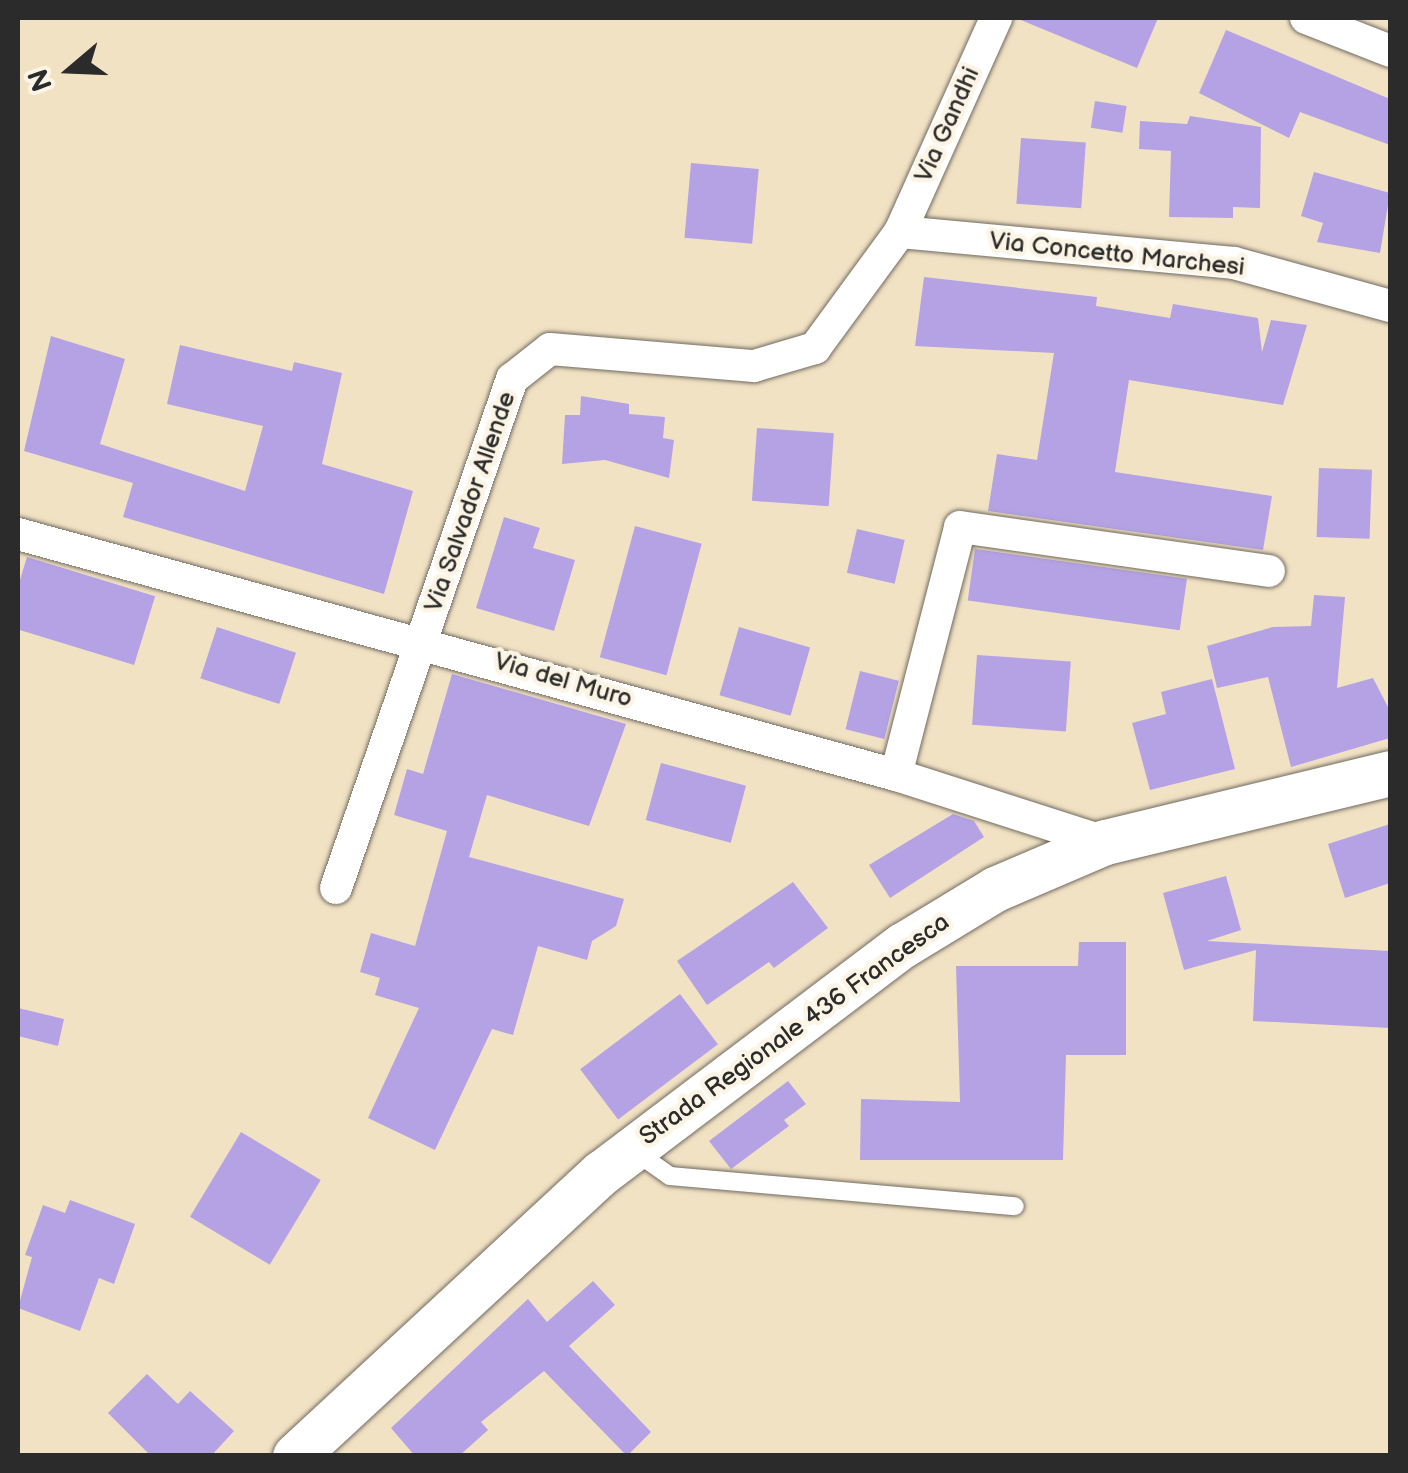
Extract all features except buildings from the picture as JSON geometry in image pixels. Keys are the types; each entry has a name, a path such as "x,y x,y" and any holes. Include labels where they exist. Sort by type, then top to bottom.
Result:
{"street":[{"name":"Via Gandhi","path":"900,232 996,18"},
{"path":"1306,18 1390,52"},
{"name":"Via Concetto Marchesi","path":"900,232 1234,264 1390,306"},
{"name":"Via Salvador Allende","path":"336,888 512,379 550,349 754,366 815,348 900,232"},
{"path":"896,775 960,527 1269,571"},
{"name":"Via del Muro","path":"18,534 424,641 896,775 1106,842"},
{"name":"Strada Regionale 436 Francesca","path":"295,1456 632,1149 903,945 996,889 1106,842 1390,773"}],"lane":[{"path":"632,1149 670,1176 1015,1206"}]}
